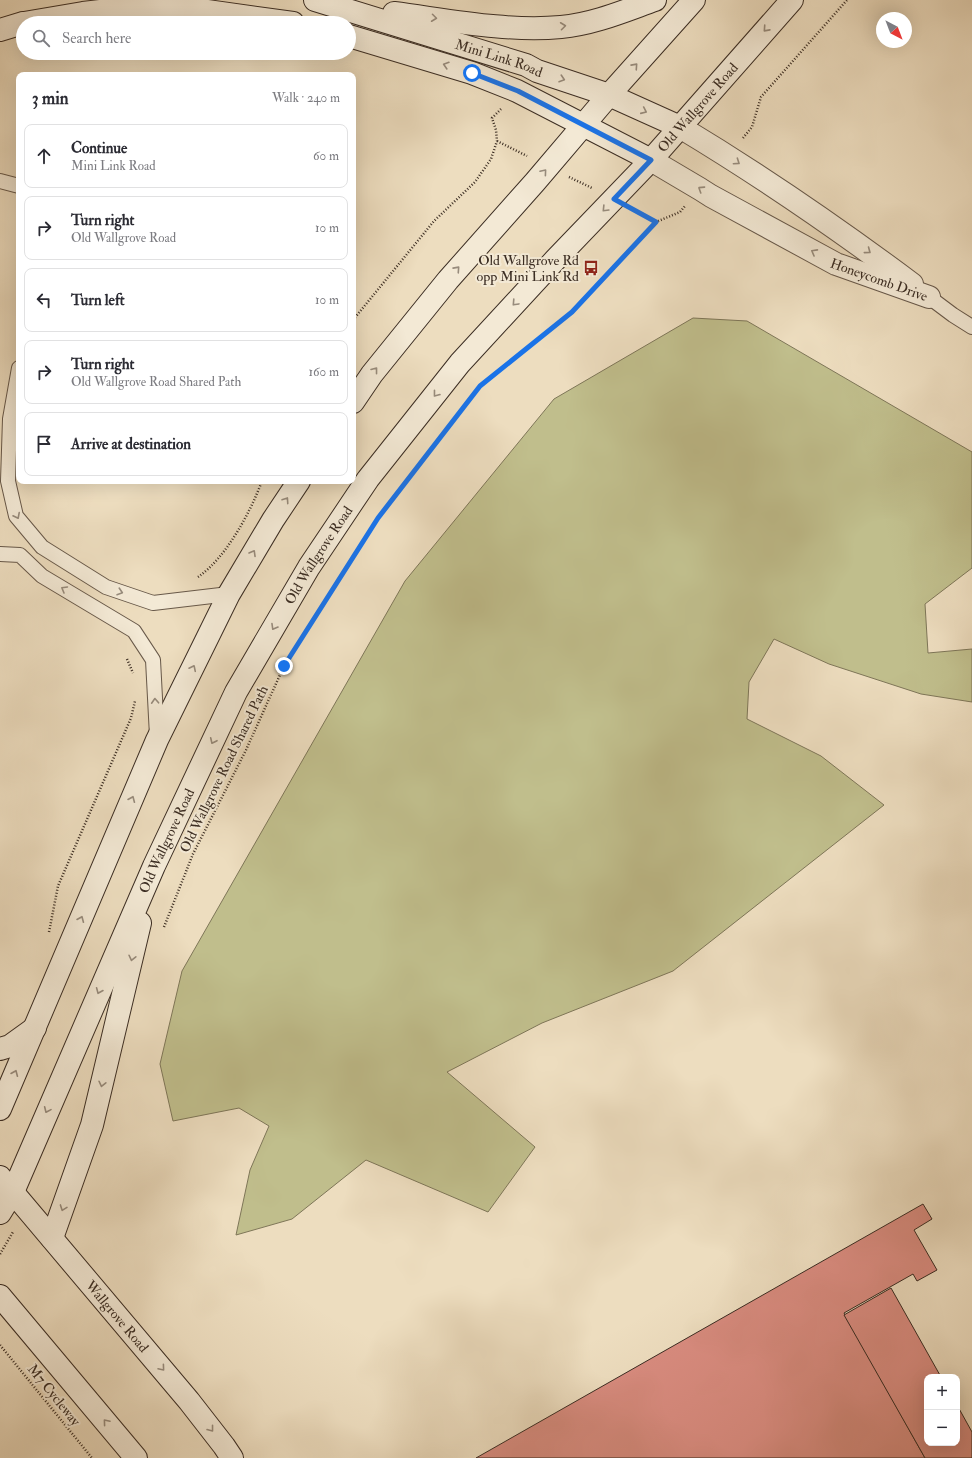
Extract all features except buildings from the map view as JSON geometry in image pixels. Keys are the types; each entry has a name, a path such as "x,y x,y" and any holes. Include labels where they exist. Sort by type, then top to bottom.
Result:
{"main road":[{"name":"Mini Link Road","path":"315,0 339,6 526,65 537,71 609,95 680,127"},
{"path":"339,6 517,29 562,27 596,21 655,0"},
{"path":"356,398 372,374 448,280 694,0"},
{"name":"Old Wallgrove Road","path":"0,1213 6,1185 236,692 309,567 368,479 460,363 555,260 651,160 792,0"},
{"path":"65,16 125,8 207,11 243,16"},
{"path":"0,30 16,25"},
{"name":"Mini Link Road","path":"356,38 472,73 518,91 651,160"},
{"name":"Honeycomb Drive","path":"680,127 728,156 848,237 929,297"},
{"name":"Honeycomb Drive","path":"651,160 711,196 836,264 929,297"},
{"path":"0,1109 157,740 229,594 273,520 297,484"},
{"path":"58,1245 92,1125 154,866"},
{"path":"0,1049 10,1046 35,1028"},
{"name":"Wallgrove Road","path":"6,1185 189,1401 232,1458"},
{"path":"6,1302 134,1455"}],"lane":[{"path":"0,181 16,185"},
{"path":"929,297 953,315 972,326"},
{"path":"16,385 10,419 8,481 16,516 42,547 106,587 153,602 229,594"},
{"path":"0,554 20,555 42,576 134,631 153,660 157,740"}],"path":[{"path":"752,127 761,97 847,0"},
{"path":"356,316 434,221 475,182 491,159 497,141 496,130 492,118"},
{"path":"497,141 614,199 656,222"},
{"name":"Old Wallgrove Road Shared Path","path":"161,934 193,854 246,750 284,666 378,518 480,386 572,312 656,222 680,212"},
{"path":"191,579 198,577 215,563 229,545 248,512 261,484"},
{"path":"134,676 127,659 143,645"},
{"path":"48,932 58,886 131,718 135,700"},
{"name":"M7 Cycleway","path":"0,1344 92,1458"}],"shaded area":[{"path":"693,318 747,321 972,452 972,568 925,604 928,653 972,649 972,702 921,694 829,664 774,639 749,682 747,719 821,756 884,805 673,971 542,1023 447,1072 535,1147 488,1212 366,1160 292,1219 236,1235 250,1170 269,1126 239,1108 173,1121 160,1064 182,971 405,581 554,399"}],"place":[{"name":"Old Wallgrove Rd opp Mini Link Rd","path":"591,268"}],"route":[{"path":"284,666 378,518 480,386 572,312 656,222 614,199 651,160 518,91 472,73"}]}
